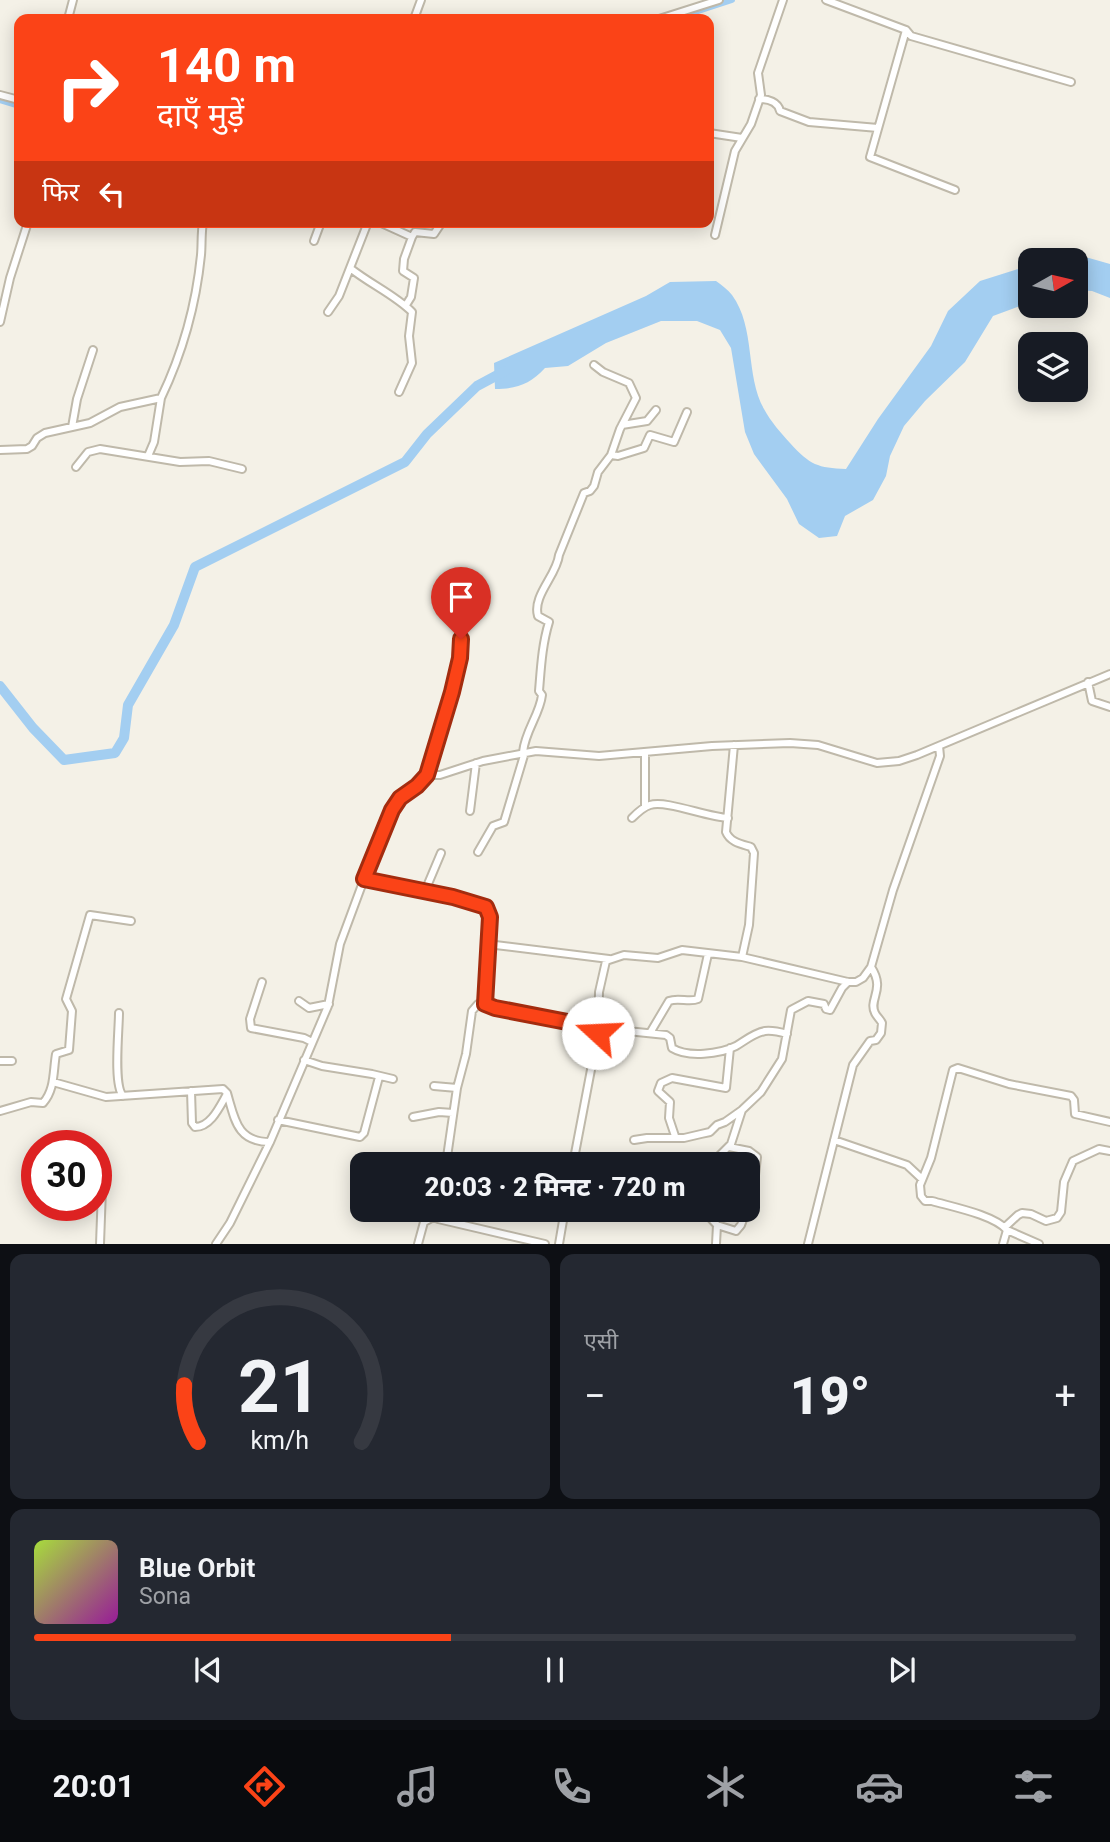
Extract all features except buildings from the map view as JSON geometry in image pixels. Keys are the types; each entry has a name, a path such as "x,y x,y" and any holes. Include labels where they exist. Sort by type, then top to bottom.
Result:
{"street":[{"path":"675,14 719,0"},
{"path":"715,235 735,151 751,124 759,99 759,68 783,0"},
{"path":"826,0 906,30 911,36 1071,82"},
{"path":"906,30 877,128 871,158 955,190"},
{"path":"759,99 769,100 776,104 780,111 809,121 877,128"},
{"path":"714,134 742,138"},
{"path":"0,322 10,278 26,228"},
{"path":"148,456 154,442 161,398 190,324 201,254 202,228"},
{"path":"314,241 319,228"},
{"path":"328,312 340,296 366,228"},
{"path":"392,228 412,237"},
{"path":"406,305 411,297 414,278 403,271 412,237 415,232 436,233 439,228"},
{"path":"350,268 382,292 406,305 413,314 409,336 412,363 399,393"},
{"path":"0,277 10,278"},
{"path":"72,427 77,399 93,350"},
{"path":"478,852 493,826 504,822 532,722 541,702 541,661 549,622 538,616 535,609 544,585 558,566 559,555 583,493 594,486 598,472 611,455 636,398 629,383 596,369 594,365"},
{"path":"0,450 27,449 40,435 95,421 120,407 161,398"},
{"path":"622,425 647,421 656,410"},
{"path":"611,455 618,456 644,449 650,435 674,442 687,412"},
{"path":"76,467 85,455 97,449 180,462 209,461 242,469"},
{"path":"216,1244 230,1223 307,1061 312,1042 329,1004 340,944 392,810 400,798 427,775 452,692 460,658 461,639"},
{"path":"427,775 440,775 525,754 556,752 594,757 812,744 882,763 940,749 1110,674"},
{"path":"1089,685 1093,702 1110,707"},
{"path":"734,747 726,832 728,837 751,847 754,853 749,925 742,957"},
{"path":"487,944 609,959 624,955 655,959 678,950 742,957 856,982 863,978 871,967 893,890 940,749"},
{"path":"645,755 645,807"},
{"path":"470,811 476,766"},
{"path":"632,818 645,807 661,804 709,816 728,817"},
{"path":"425,891 441,853"},
{"path":"367,879 476,902 486,907 490,917 485,1004"},
{"path":"0,1111 31,1102 46,1101 53,1082 57,1053 69,1050 72,1011 66,999 89,918 94,913 131,921"},
{"path":"650,1033 669,1001 680,998 694,1001 698,999 708,954"},
{"path":"575,1152 598,1028 599,992 609,959"},
{"path":"808,1244 854,1061 870,1041 876,1040 881,1033 882,1023 876,1016 874,1007 878,980 871,967"},
{"path":"262,982 250,1019 251,1028 312,1042"},
{"path":"634,1140 675,1136 684,1138 710,1132 716,1125 742,1110 761,1092 782,1059 793,1008 808,1001 824,1004 826,1009 830,1010 848,982"},
{"path":"299,1001 309,1008 329,1004"},
{"path":"448,1152 472,1011 478,1004 598,1028 669,1036 672,1048 679,1052 710,1053 730,1048 763,1031 772,1030 787,1034"},
{"path":"119,1013 116,1043 118,1088 123,1096"},
{"path":"675,1136 669,1118 670,1102 658,1091 661,1083 673,1077 726,1088 730,1048"},
{"path":"0,1061 12,1061"},
{"path":"307,1061 393,1079"},
{"path":"1039,1244 990,1221 983,1215 925,1201 920,1189 922,1179 931,1158 952,1073 955,1069 1009,1084 1071,1096 1074,1100 1074,1114 1110,1122"},
{"path":"278,1120 360,1137 364,1133 379,1077"},
{"path":"53,1082 97,1096 220,1088 228,1094 243,1134 251,1141 270,1142"},
{"path":"434,1086 457,1088"},
{"path":"191,1091 191,1120 192,1126 195,1127 202,1127 207,1123 228,1094"},
{"path":"724,1152 729,1147 742,1110"},
{"path":"412,1117 439,1112 453,1113"},
{"path":"834,1140 907,1166 922,1179"},
{"path":"729,1147 749,1152"},
{"path":"1003,1244 1006,1229 1017,1214 1031,1214 1046,1221 1057,1218 1061,1212 1064,1182 1073,1161 1099,1149 1110,1151"},
{"path":"100,1244 101,1221"},
{"path":"418,1244 424,1222"},
{"path":"451,1222 545,1244"},
{"path":"559,1244 563,1222"},
{"path":"713,1222 717,1226 736,1231 742,1222"},
{"path":"716,1244 717,1226"}],"water":[{"path":"1088,258 1110,264 1110,298 1088,291"},
{"path":"1018,269 1018,307 993,316 965,362 904,426 890,456 886,476 873,500 845,516 837,536 819,538 799,524 787,499 754,454 745,432 731,348 720,330 697,321 661,321 606,343 568,366 545,368 523,384 495,389 494,363 646,296 670,282 716,281 730,293 739,308 748,337 758,396 770,418 809,461 828,468 846,469 878,419 931,346 948,311 980,281"}],"waterway":[{"path":"689,14 732,0"},
{"path":"0,100 14,104"},
{"path":"0,686 33,728 64,760 115,753 124,738 128,705 174,625 195,567 405,462 427,434 477,386 505,371"}],"route":[{"path":"461,639 460,658 452,692 427,775 400,798 392,810 364,879 476,902 486,907 490,917 485,1004 598,1028 598,1033"}]}
